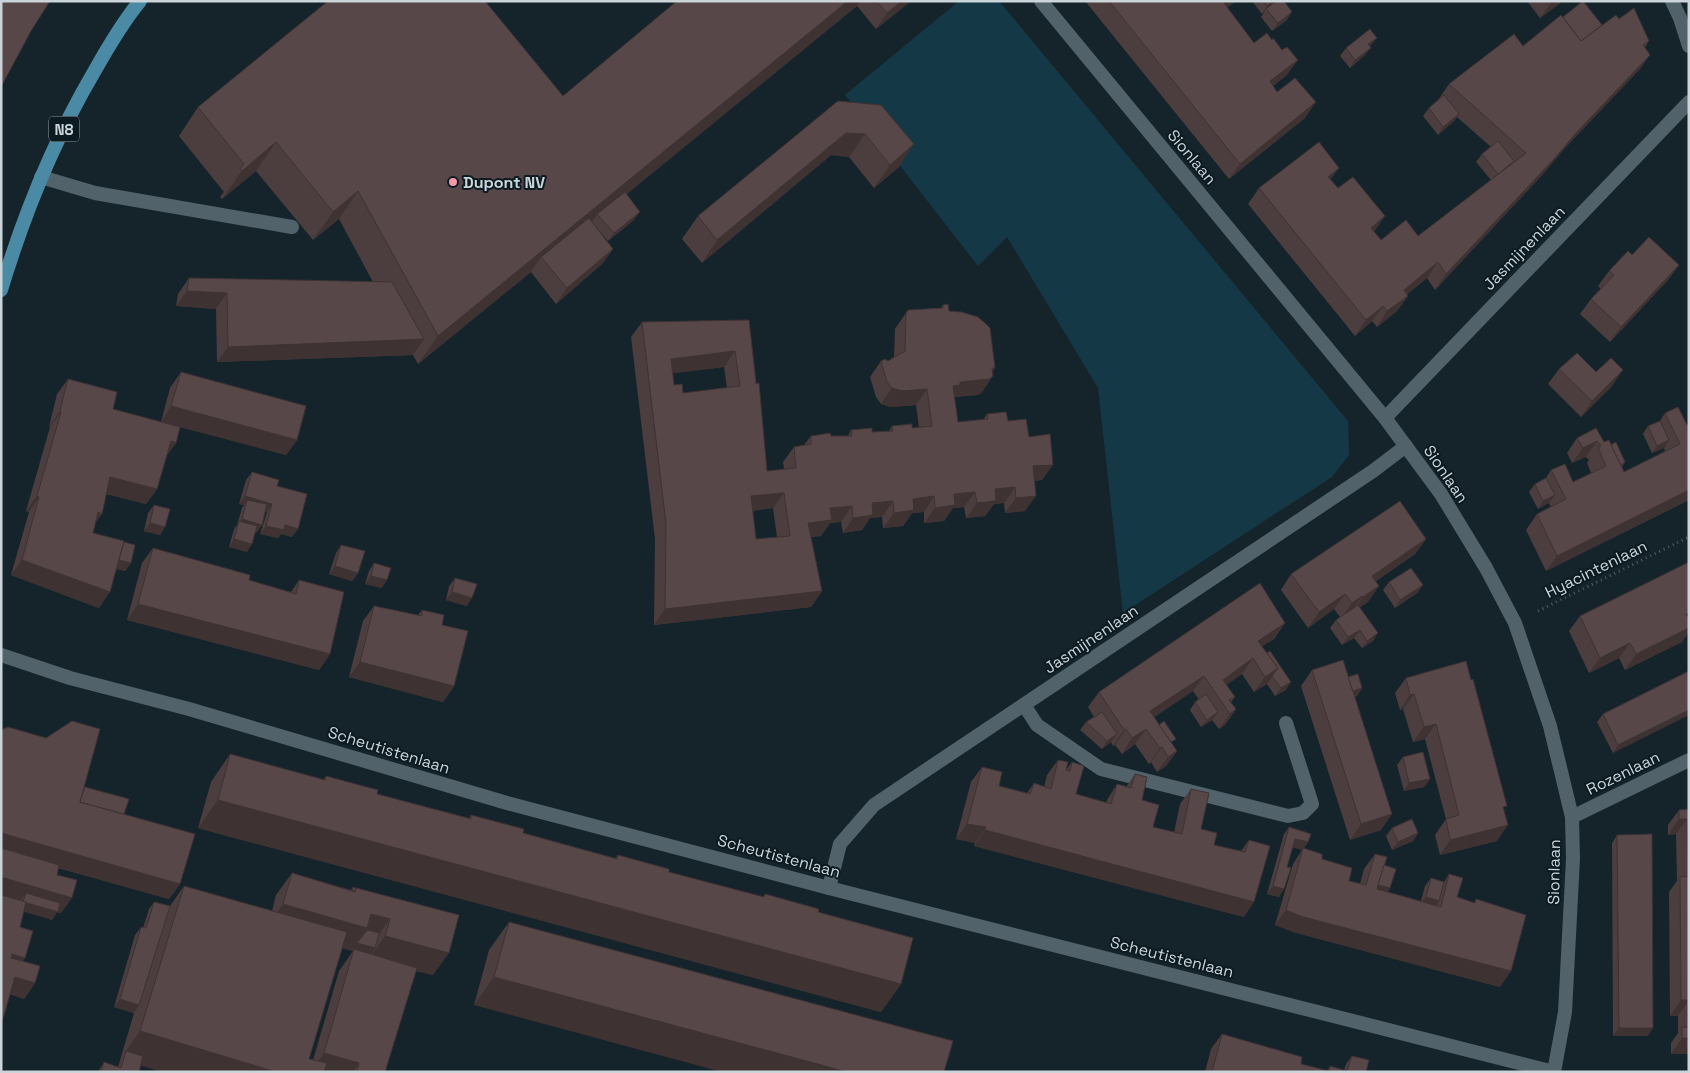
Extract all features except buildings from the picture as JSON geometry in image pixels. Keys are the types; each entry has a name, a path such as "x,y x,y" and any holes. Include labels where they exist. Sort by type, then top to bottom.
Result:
{"main road":[{"name":"N8","path":"1,290 41,177 78,99 122,23 140,1"}],"street":[{"name":"Sionlaan","path":"1041,1 1385,418 1441,494 1486,568 1515,623 1550,726 1572,817 1573,859 1565,1012 1554,1072"},
{"path":"1672,1 1689,46"},
{"name":"Jasmijnenlaan","path":"1385,418 1689,102"},
{"path":"41,177 95,193 292,226"},
{"name":"Jasmijnenlaan","path":"830,888 840,844 874,805 1372,471 1406,446"},
{"name":"Scheutistenlaan","path":"1,655 70,678 189,709 507,803 830,888 1554,1072"},
{"path":"1024,705 1037,725 1102,769 1288,816 1303,813 1312,804 1286,723"},
{"name":"Rozenlaan","path":"1572,817 1689,760"}],"path":[{"name":"Hyacintenlaan","path":"1515,623 1689,537"}],"shaded area":[{"path":"959,1 999,1 1348,421 1349,455 1332,477 1123,613 1098,388 1007,237 978,266 845,95"}],"place":[{"name":"Dupont NV","path":"453,182"}]}
